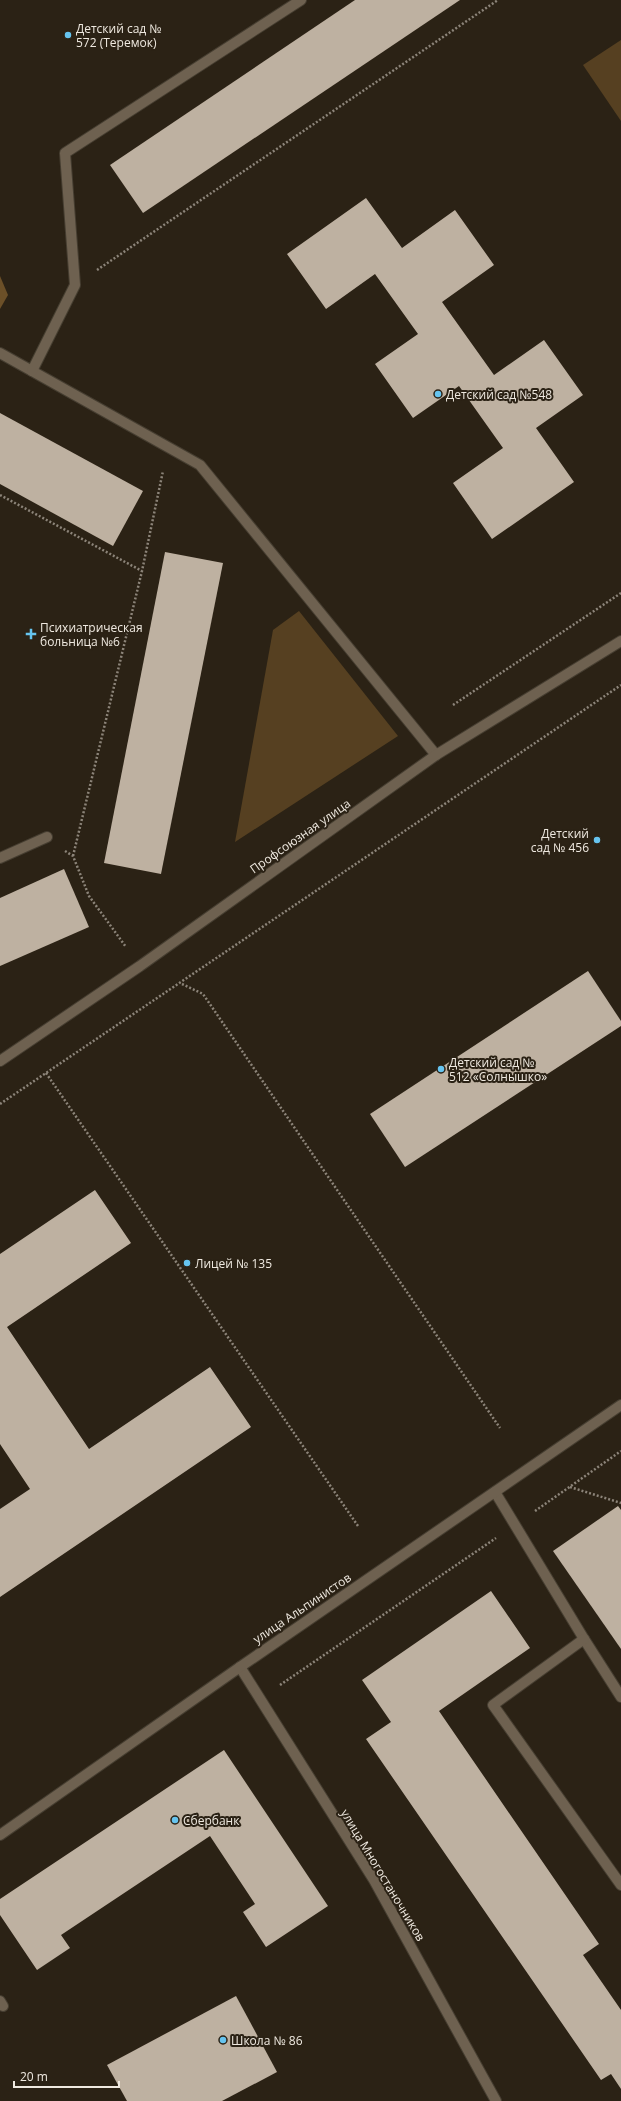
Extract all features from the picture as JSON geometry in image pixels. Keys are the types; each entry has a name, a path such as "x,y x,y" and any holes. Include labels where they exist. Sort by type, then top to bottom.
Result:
{"street":[{"path":"32,371 75,285 66,153 301,0"},
{"path":"0,353 200,465 436,756"},
{"name":"Профсоюзная улица","path":"0,1061 140,966 436,756 621,641"},
{"path":"0,858 47,837"},
{"name":"улица Альпинистов","path":"0,1835 240,1667 621,1405"},
{"path":"495,1492 621,1697"},
{"path":"584,1639 493,1705 621,1885"},
{"name":"улица Многостаночников","path":"240,1667 374,1880 496,2101"}],"path":[{"path":"75,285 498,0"},
{"path":"72,856 142,572 168,447"},
{"path":"0,495 142,572"},
{"path":"453,705 621,593"},
{"path":"0,1104 621,685"},
{"path":"47,837 72,856 89,896 130,952"},
{"path":"181,983 203,994 500,1428"},
{"path":"46,1073 358,1526"},
{"path":"260,1699 621,1451"},
{"path":"570,1487 621,1503"}],"shaded area":[{"path":"621,40 621,121 583,65"},
{"path":"0,276 8,295 0,309"},
{"path":"299,611 398,736 235,842 273,630"}],"building":[{"path":"355,0 460,0 143,213 110,165"},
{"path":"366,198 402,248 455,210 494,265 442,302 494,375 544,340 583,395 536,428 574,482 492,539 453,483 503,448 459,386 413,418 375,364 418,334 375,274 326,309 287,254"},
{"path":"0,413 143,491 113,546 0,484"},
{"path":"165,552 223,563 161,874 104,863"},
{"path":"64,869 89,927 0,966 0,898"},
{"path":"588,971 621,1021 621,1026 405,1167 370,1114"},
{"path":"95,1190 131,1243 7,1327 89,1449 210,1367 251,1427 0,1597 0,1509 30,1489 0,1444 0,1254"},
{"path":"618,1506 621,1510 621,1649 553,1551"},
{"path":"491,1591 530,1648 439,1711 599,1944 583,1955 621,2010 621,2089 611,2074 601,2080 366,1739 391,1722 362,1680"},
{"path":"224,1750 328,1906 266,1947 243,1912 255,1904 210,1836 61,1935 70,1948 37,1970 0,1915 0,1899"},
{"path":"236,1996 277,2072 222,2101 127,2101 107,2065"}],"place":[{"name":"Детский сад № 572 (Теремок)","path":"68,35"},
{"name":"Детский сад №548","path":"438,394"},
{"name":"Психиатрическая больница №6","path":"31,634"},
{"name":"Детский сад № 456","path":"597,840"},
{"name":"Детский сад № 512 «Солнышко»","path":"441,1069"},
{"name":"Лицей № 135","path":"187,1263"},
{"name":"Сбербанк","path":"175,1820"},
{"name":"Школа № 86","path":"223,2040"}]}
